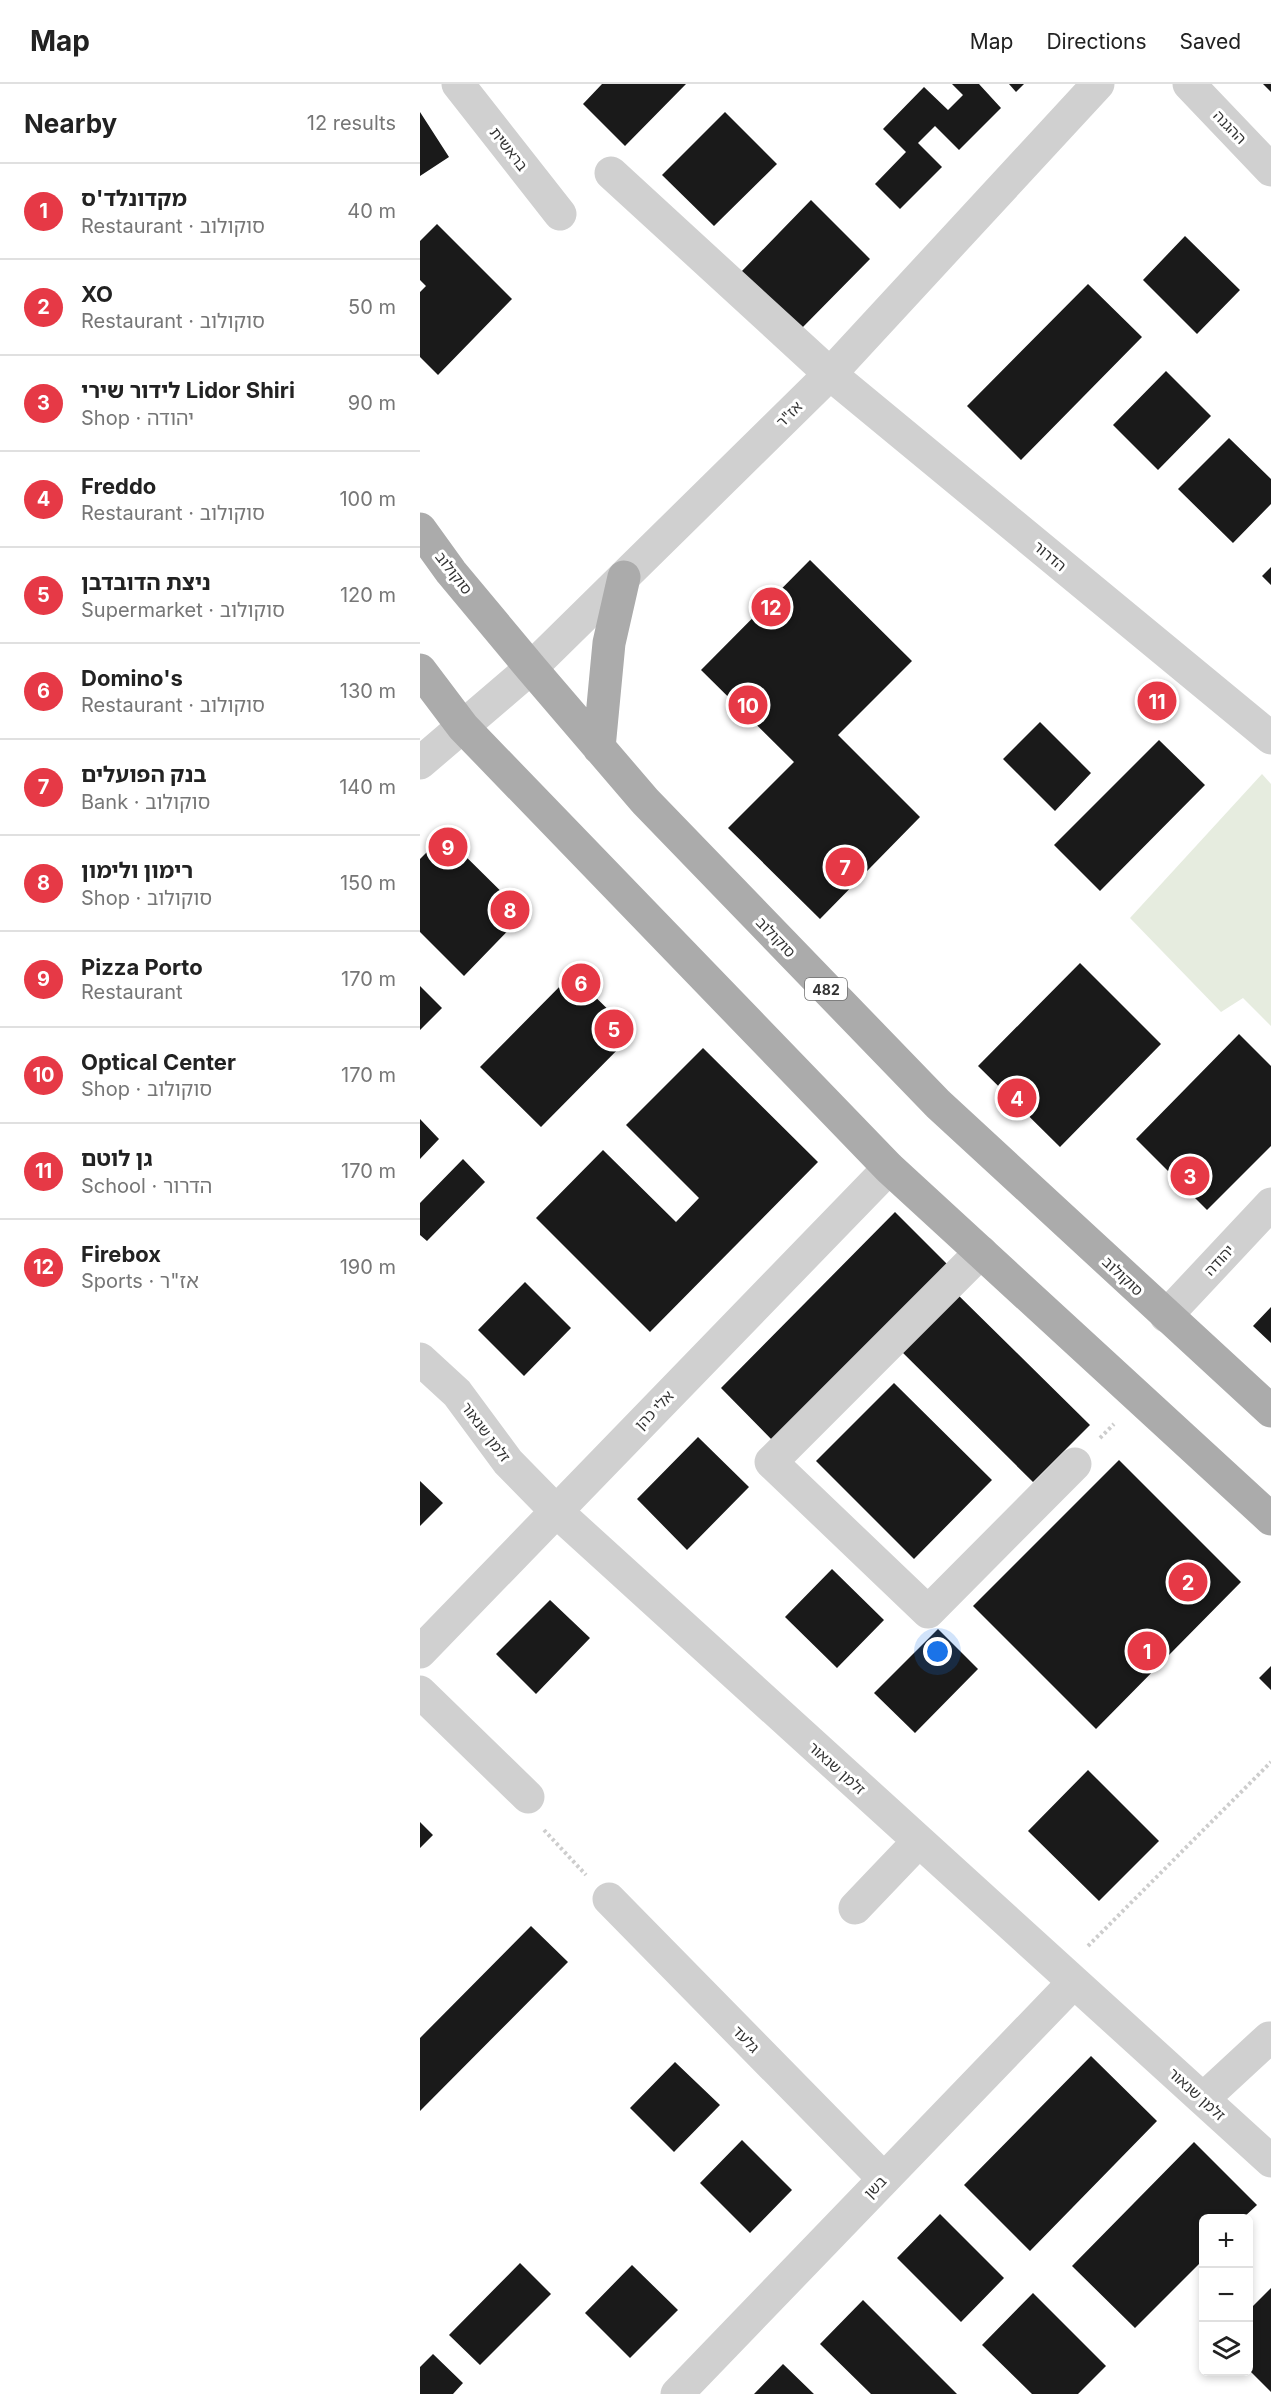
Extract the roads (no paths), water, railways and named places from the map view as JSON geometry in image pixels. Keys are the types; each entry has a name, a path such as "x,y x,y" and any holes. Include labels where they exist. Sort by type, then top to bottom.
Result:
{"main road":[{"name":"סוקולוב","path":"420,529 451,572 645,801 938,1104 1271,1411"},
{"path":"599,748 609,643 624,577"},
{"path":"420,670 463,727 889,1168 1271,1519"}],"street":[{"name":"בראשית","path":"458,84 560,214"},
{"name":"אז\"ר","path":"420,763 531,668 830,374 1098,84"},
{"name":"ההגנה","path":"1189,84 1271,170"},
{"name":"הדרור","path":"611,173 830,374 1271,738"},
{"name":"אלי כהן","path":"420,1652 889,1168"},
{"name":"יהודה","path":"1166,1316 1271,1204"},
{"path":"981,1252 771,1462 928,1612 1075,1464"},
{"name":"זלמן שנאור","path":"420,1359 457,1393 508,1462 556,1511 1271,2161"},
{"path":"420,1692 528,1797"},
{"path":"855,1908 918,1842"},
{"name":"גלעד","path":"609,1899 883,2178"},
{"name":"בשן","path":"677,2394 1074,1982"},
{"path":"1209,2104 1269,2038 1271,2040"},
{"path":"1209,2104 1271,2056"}],"place":[{"name":"Firebox","path":"771,607"},
{"name":"גן לוטם","path":"1157,701"},
{"name":"Optical Center","path":"748,705"},
{"name":"Pizza Porto","path":"448,847"},
{"name":"בנק הפועלים","path":"845,867"},
{"name":"רימון ולימון","path":"510,910"},
{"name":"Domino's","path":"581,983"},
{"name":"ניצת הדובדבן","path":"614,1029"},
{"name":"Freddo","path":"1017,1098"},
{"name":"לידור שירי Lidor Shiri","path":"1190,1176"},
{"name":"XO","path":"1188,1582"},
{"name":"מקדונלד'ס","path":"1147,1651"}]}
